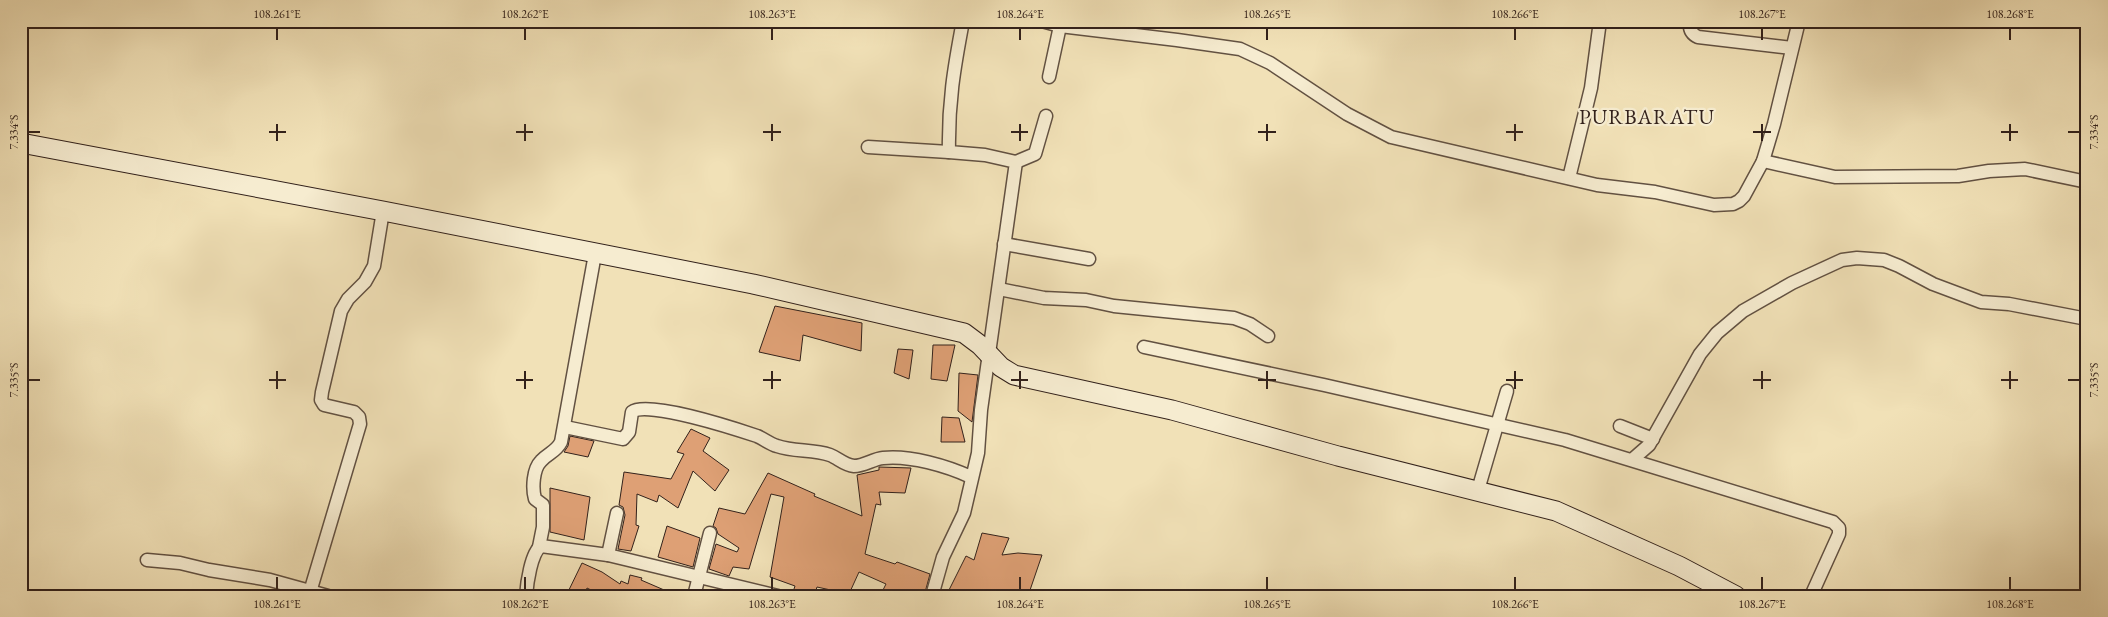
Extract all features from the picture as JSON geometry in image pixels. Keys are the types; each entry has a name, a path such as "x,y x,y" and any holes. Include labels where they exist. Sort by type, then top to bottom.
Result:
{"street":[{"path":"949,152 950,95 963,21"},
{"path":"1042,21 1060,26 1240,49 1270,63 1347,114 1391,137 1597,185 1655,192 1714,205 1733,204 1744,196 1763,161 1799,21"},
{"path":"1569,178 1591,88 1600,21"},
{"path":"1690,21 1692,34 1698,37 1792,48"},
{"path":"1049,77 1060,26"},
{"path":"868,147 985,155 1016,162 1034,154 1046,116"},
{"path":"21,143 383,211 753,284 964,333 980,345 989,357 1014,375 1172,410 1338,456 1478,490 1571,516 1679,566 1736,596"},
{"path":"1763,161 1835,177 1958,176 1989,170 2025,168 2087,182"},
{"path":"932,596 943,557 964,512 978,453 981,410 1016,162"},
{"path":"310,592 360,424 359,417 354,412 324,405 321,400 322,392 341,311 348,299 365,282 374,266 383,211"},
{"path":"1004,244 1089,259"},
{"path":"526,596 533,562 539,547 542,527 543,505 535,499 535,474 541,461 558,447 565,427 595,254"},
{"path":"1633,459 1647,448 1648,437 1700,354 1717,333 1743,311 1792,283 1842,260 1865,258 1884,260 1933,284 1981,302 2008,304 2087,319"},
{"path":"999,289 1044,298 1086,300 1114,306 1234,318 1250,324 1268,336"},
{"path":"1144,347 1498,420 1633,459 1836,524 1839,531 1838,537 1811,596"},
{"path":"1478,490 1507,391"},
{"path":"565,427 624,439 629,432 632,412 637,408 649,408 703,420 755,436 780,447 831,456 848,465 860,465 882,458 901,459 949,466 971,477"},
{"path":"1620,426 1648,437"},
{"path":"608,555 617,512"},
{"path":"694,596 710,533"},
{"path":"539,547 545,546 608,555 778,596"},
{"path":"147,560 180,563 270,580 328,596"}],"building":[{"path":"775,306 862,323 861,351 803,335 800,361 759,352"},
{"path":"933,345 955,345 947,381 931,379"},
{"path":"898,349 913,350 909,379 894,373"},
{"path":"959,373 978,375 972,422 958,411"},
{"path":"942,417 959,418 965,442 941,442"},
{"path":"691,429 710,438 703,451 729,470 715,491 693,471 678,508 659,495 657,502 637,494 636,525 639,526 631,551 618,549 625,515 623,507 619,505 624,472 671,479 684,454 677,452"},
{"path":"570,436 594,441 588,457 564,452 568,446"},
{"path":"879,467 911,468 905,493 879,492 881,505 876,504 865,554 895,564 897,562 930,574 924,596 880,596 886,584 859,572 849,594 817,587 814,596 804,596 793,592 795,586 770,577 784,497 771,494 749,569 733,567 729,576 709,569 716,544 737,552 739,548 718,534 713,526 719,508 745,514 768,473 815,494 814,496 862,516 857,475 879,470"},
{"path":"550,488 590,497 584,540 550,532"},
{"path":"667,526 700,538 693,567 658,557"},
{"path":"982,533 1009,538 1002,555 1018,553 1042,555 1028,596 946,596 966,556 974,560"},
{"path":"582,563 602,572 620,584 621,581 628,584 630,575 642,578 641,580 678,596 617,596 610,594 609,596 603,596 587,588 584,596 566,596"}],"district":[{"name":"PURBARATU","path":"1647,116"}]}
